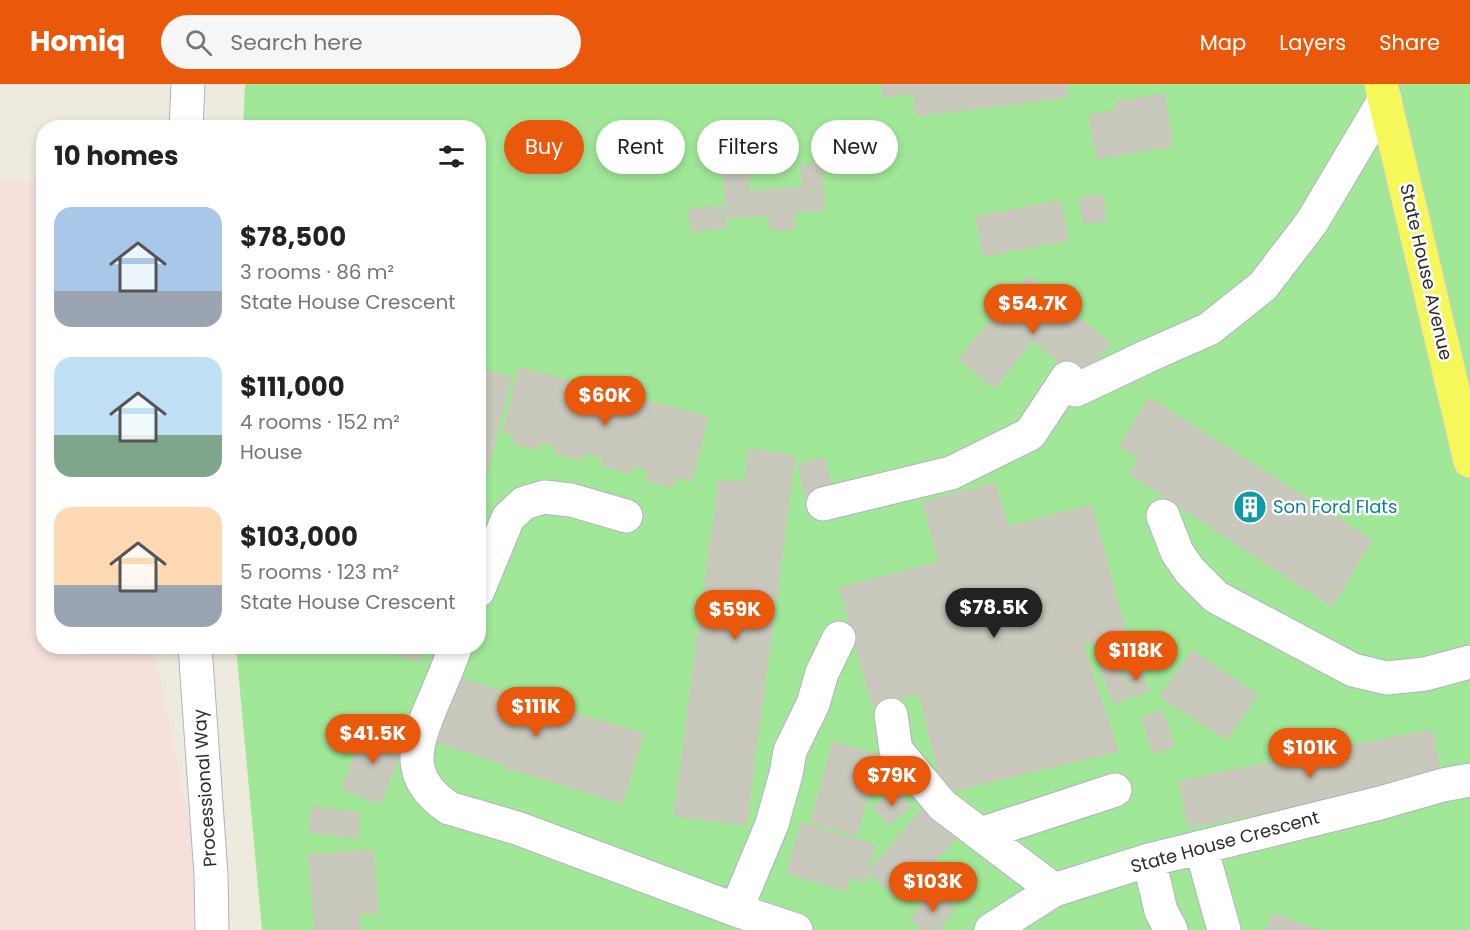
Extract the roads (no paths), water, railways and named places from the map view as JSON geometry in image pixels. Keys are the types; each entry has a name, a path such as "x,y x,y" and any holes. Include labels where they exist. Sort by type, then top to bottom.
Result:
{"main road":[{"name":"State House Avenue","path":"1383,92 1470,461"}],"street":[{"path":"186,120 188,84"},
{"path":"823,504 951,472 1030,434 1067,378 1076,390 1209,329 1263,286 1312,222 1383,92"},
{"path":"486,572 508,518 524,503 544,497 571,500 626,516"},
{"path":"1163,516 1177,552 1190,571 1216,597 1353,670 1387,678 1425,674 1470,662"},
{"path":"736,910 772,824 790,751 813,704 822,673 840,638"},
{"name":"Processional Way","path":"196,654 211,875 212,930"},
{"path":"453,654 421,732 416,751 417,767 427,787 442,803 449,808 517,828 736,910 796,930"},
{"path":"891,715 896,750 942,805 1054,890"},
{"name":"State House Crescent","path":"991,930 1054,890 1149,860 1470,780"},
{"path":"981,834 1115,790"},
{"path":"1201,847 1224,930"},
{"path":"1149,860 1161,911 1171,930"}],"place":[{"name":"Son Ford Flats","path":"1250,507"}]}
